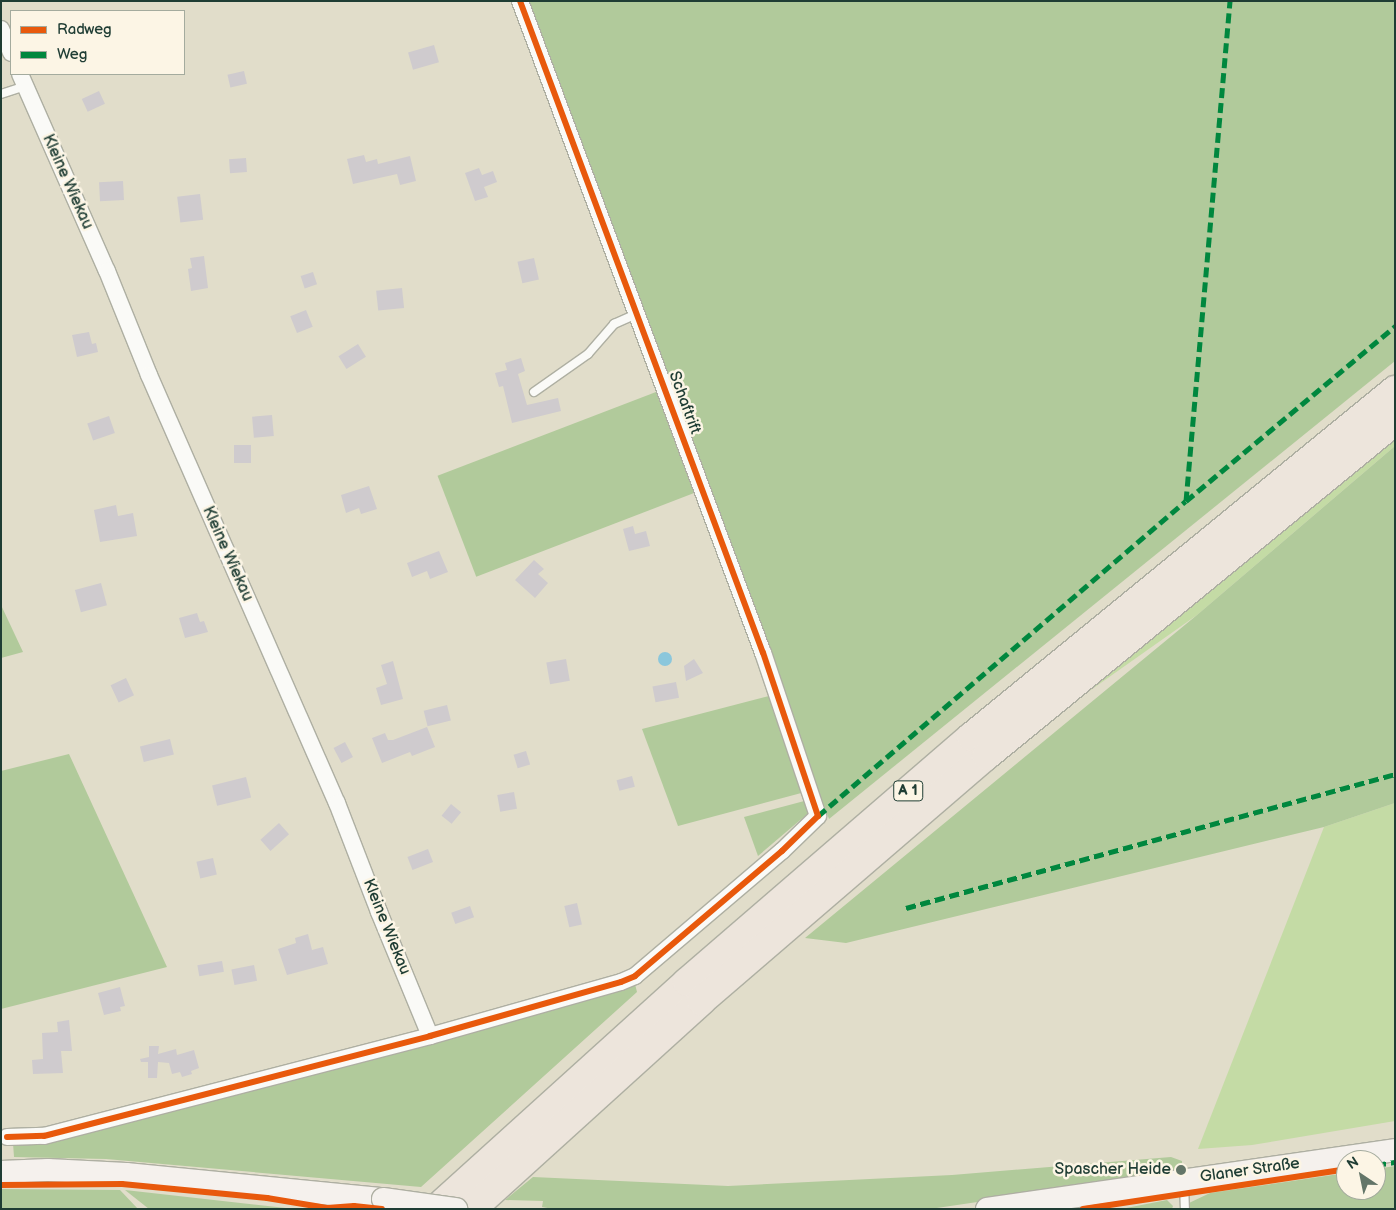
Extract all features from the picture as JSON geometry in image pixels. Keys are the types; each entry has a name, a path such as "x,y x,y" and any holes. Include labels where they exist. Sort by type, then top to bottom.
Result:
{"highway":[{"name":"A 1","path":"436,1209 687,982 963,744 1395,390"},
{"name":"A 1","path":"472,1209 701,1001 978,762 1395,421"}],"street":[{"name":"Schaftrift","path":"430,1036 622,982 635,976 782,851 818,816 762,653 520,1"},
{"path":"1,30 10,51"},
{"name":"Kleine Wiekau","path":"23,80 107,271 149,375 337,803 430,1036"},
{"path":"3,1133 44,1136 430,1036"},
{"name":"Glaner Straße","path":"987,1209 1395,1150"},
{"path":"1,1172 48,1170 126,1174 383,1199 456,1209"}],"lane":[{"path":"1,94 23,80"},
{"path":"534,392 588,354 614,324 636,314"},
{"path":"1184,1180 1185,1209"}],"green space":[{"path":"526,1 1395,1 1395,361 829,819"},
{"path":"656,392 695,493 476,577 438,476"},
{"path":"1395,439 1395,446 1197,615 1071,704"},
{"path":"1395,446 1395,803 1324,827 846,943 805,938 1197,615"},
{"path":"1,605 23,652 1,658"},
{"path":"769,696 805,792 678,826 642,729"},
{"path":"69,754 167,967 1,1009 1,771"},
{"path":"808,800 812,810 758,856 744,817"},
{"path":"1395,803 1395,1121 1252,1145 1198,1149 1324,827"},
{"path":"635,984 637,992 421,1187 106,1159 14,1157 13,1143"},
{"path":"1171,1157 1182,1161 1182,1167 1175,1173 930,1209 553,1209 542,1207 543,1201 505,1200 533,1177 728,1186 952,1175"},
{"path":"1395,1166 1395,1209 1189,1209 1189,1203 1210,1193 1336,1174 1336,1200 1386,1200 1386,1167"},
{"path":"1,1189 120,1190 138,1209 1,1209"},
{"path":"125,1190 295,1209 149,1209"},
{"path":"1167,1200 1173,1206 1172,1209 1121,1209"}],"water":[{"path":"662,652 668,652 672,659 668,666 662,666 658,662 658,656"}],"building":[{"path":"434,45 439,62 413,70 408,52"},
{"path":"244,71 247,84 230,87 227,75"},
{"path":"99,91 105,104 88,112 82,99"},
{"path":"364,155 366,162 377,159 378,164 410,156 416,181 400,185 397,174 353,184 347,159"},
{"path":"246,158 247,172 230,173 229,159"},
{"path":"479,168 482,175 493,171 497,182 484,187 488,197 475,201 465,173"},
{"path":"123,181 124,200 100,201 99,182"},
{"path":"200,194 203,220 180,223 177,197"},
{"path":"204,256 208,288 191,291 188,269 192,268 190,258"},
{"path":"534,258 539,279 522,283 517,262"},
{"path":"313,272 317,284 305,288 301,276"},
{"path":"402,288 404,308 378,311 376,291"},
{"path":"306,310 313,327 297,333 290,316"},
{"path":"89,332 92,344 96,343 98,352 77,357 72,335"},
{"path":"358,344 366,357 346,369 338,356"},
{"path":"521,358 525,371 518,374 527,405 558,398 561,411 512,423 503,386 499,387 495,373 507,370 505,363"},
{"path":"272,415 274,436 254,438 252,417"},
{"path":"109,416 115,433 93,441 87,423"},
{"path":"234,445 251,445 251,463 234,463"},
{"path":"369,486 377,509 361,514 359,508 346,513 341,495"},
{"path":"116,505 118,516 133,513 137,536 100,542 94,510"},
{"path":"633,526 635,534 646,531 650,546 629,551 623,529"},
{"path":"439,551 448,572 430,579 427,571 412,577 407,563"},
{"path":"534,560 544,569 538,574 548,583 535,598 515,580"},
{"path":"101,583 107,605 81,612 75,590"},
{"path":"197,613 200,622 204,621 208,632 185,638 179,618"},
{"path":"566,659 570,681 550,684 546,662"},
{"path":"694,659 703,673 686,681 684,666"},
{"path":"393,661 403,699 381,705 376,688 387,684 381,665"},
{"path":"126,678 134,695 119,702 111,685"},
{"path":"676,682 679,698 655,702 652,687"},
{"path":"447,705 451,721 428,726 424,711"},
{"path":"427,727 435,747 412,756 410,752 382,763 372,738 385,733 388,740 393,740"},
{"path":"170,739 174,755 144,762 140,746"},
{"path":"345,742 353,757 342,763 334,748"},
{"path":"526,751 530,764 518,768 514,755"},
{"path":"632,776 635,787 619,791 617,780"},
{"path":"246,777 251,797 217,806 212,785"},
{"path":"514,792 517,809 500,812 497,795"},
{"path":"451,804 461,812 452,824 442,816"},
{"path":"279,823 289,834 270,851 260,840"},
{"path":"428,849 433,862 412,870 407,857"},
{"path":"213,858 217,875 200,878 196,862"},
{"path":"577,903 582,924 569,927 564,906"},
{"path":"470,906 474,917 455,924 451,913"},
{"path":"308,934 312,950 323,947 328,964 287,975 278,949 296,943 295,938"},
{"path":"222,961 224,972 199,976 197,965"},
{"path":"254,965 257,981 234,985 231,969"},
{"path":"120,987 125,1006 120,1007 121,1011 104,1015 98,993"},
{"path":"69,1020 72,1051 61,1051 63,1073 33,1074 32,1060 43,1059 42,1033 58,1032 57,1022"},
{"path":"149,1046 159,1046 158,1054 176,1049 177,1055 194,1050 199,1068 191,1071 192,1074 182,1077 180,1072 172,1074 169,1063 158,1062 157,1078 148,1078 148,1062 141,1062 140,1059 149,1057"}],"marked path":[{"path":"1186,501 1230,1"},
{"path":"818,816 1186,501 1395,326"},
{"path":"906,908 1395,774"},
{"path":"1386,1163 1395,1162"}],"cycle path":[{"path":"7,1137 44,1136 430,1036 621,982 635,976 782,851 818,816 763,653 520,1"},
{"path":"1083,1209 1336,1171"},
{"path":"1,1185 122,1184 267,1198 327,1208 354,1206 382,1209"}],"place":[{"name":"Spascher Heide","path":"1181,1170"}]}
